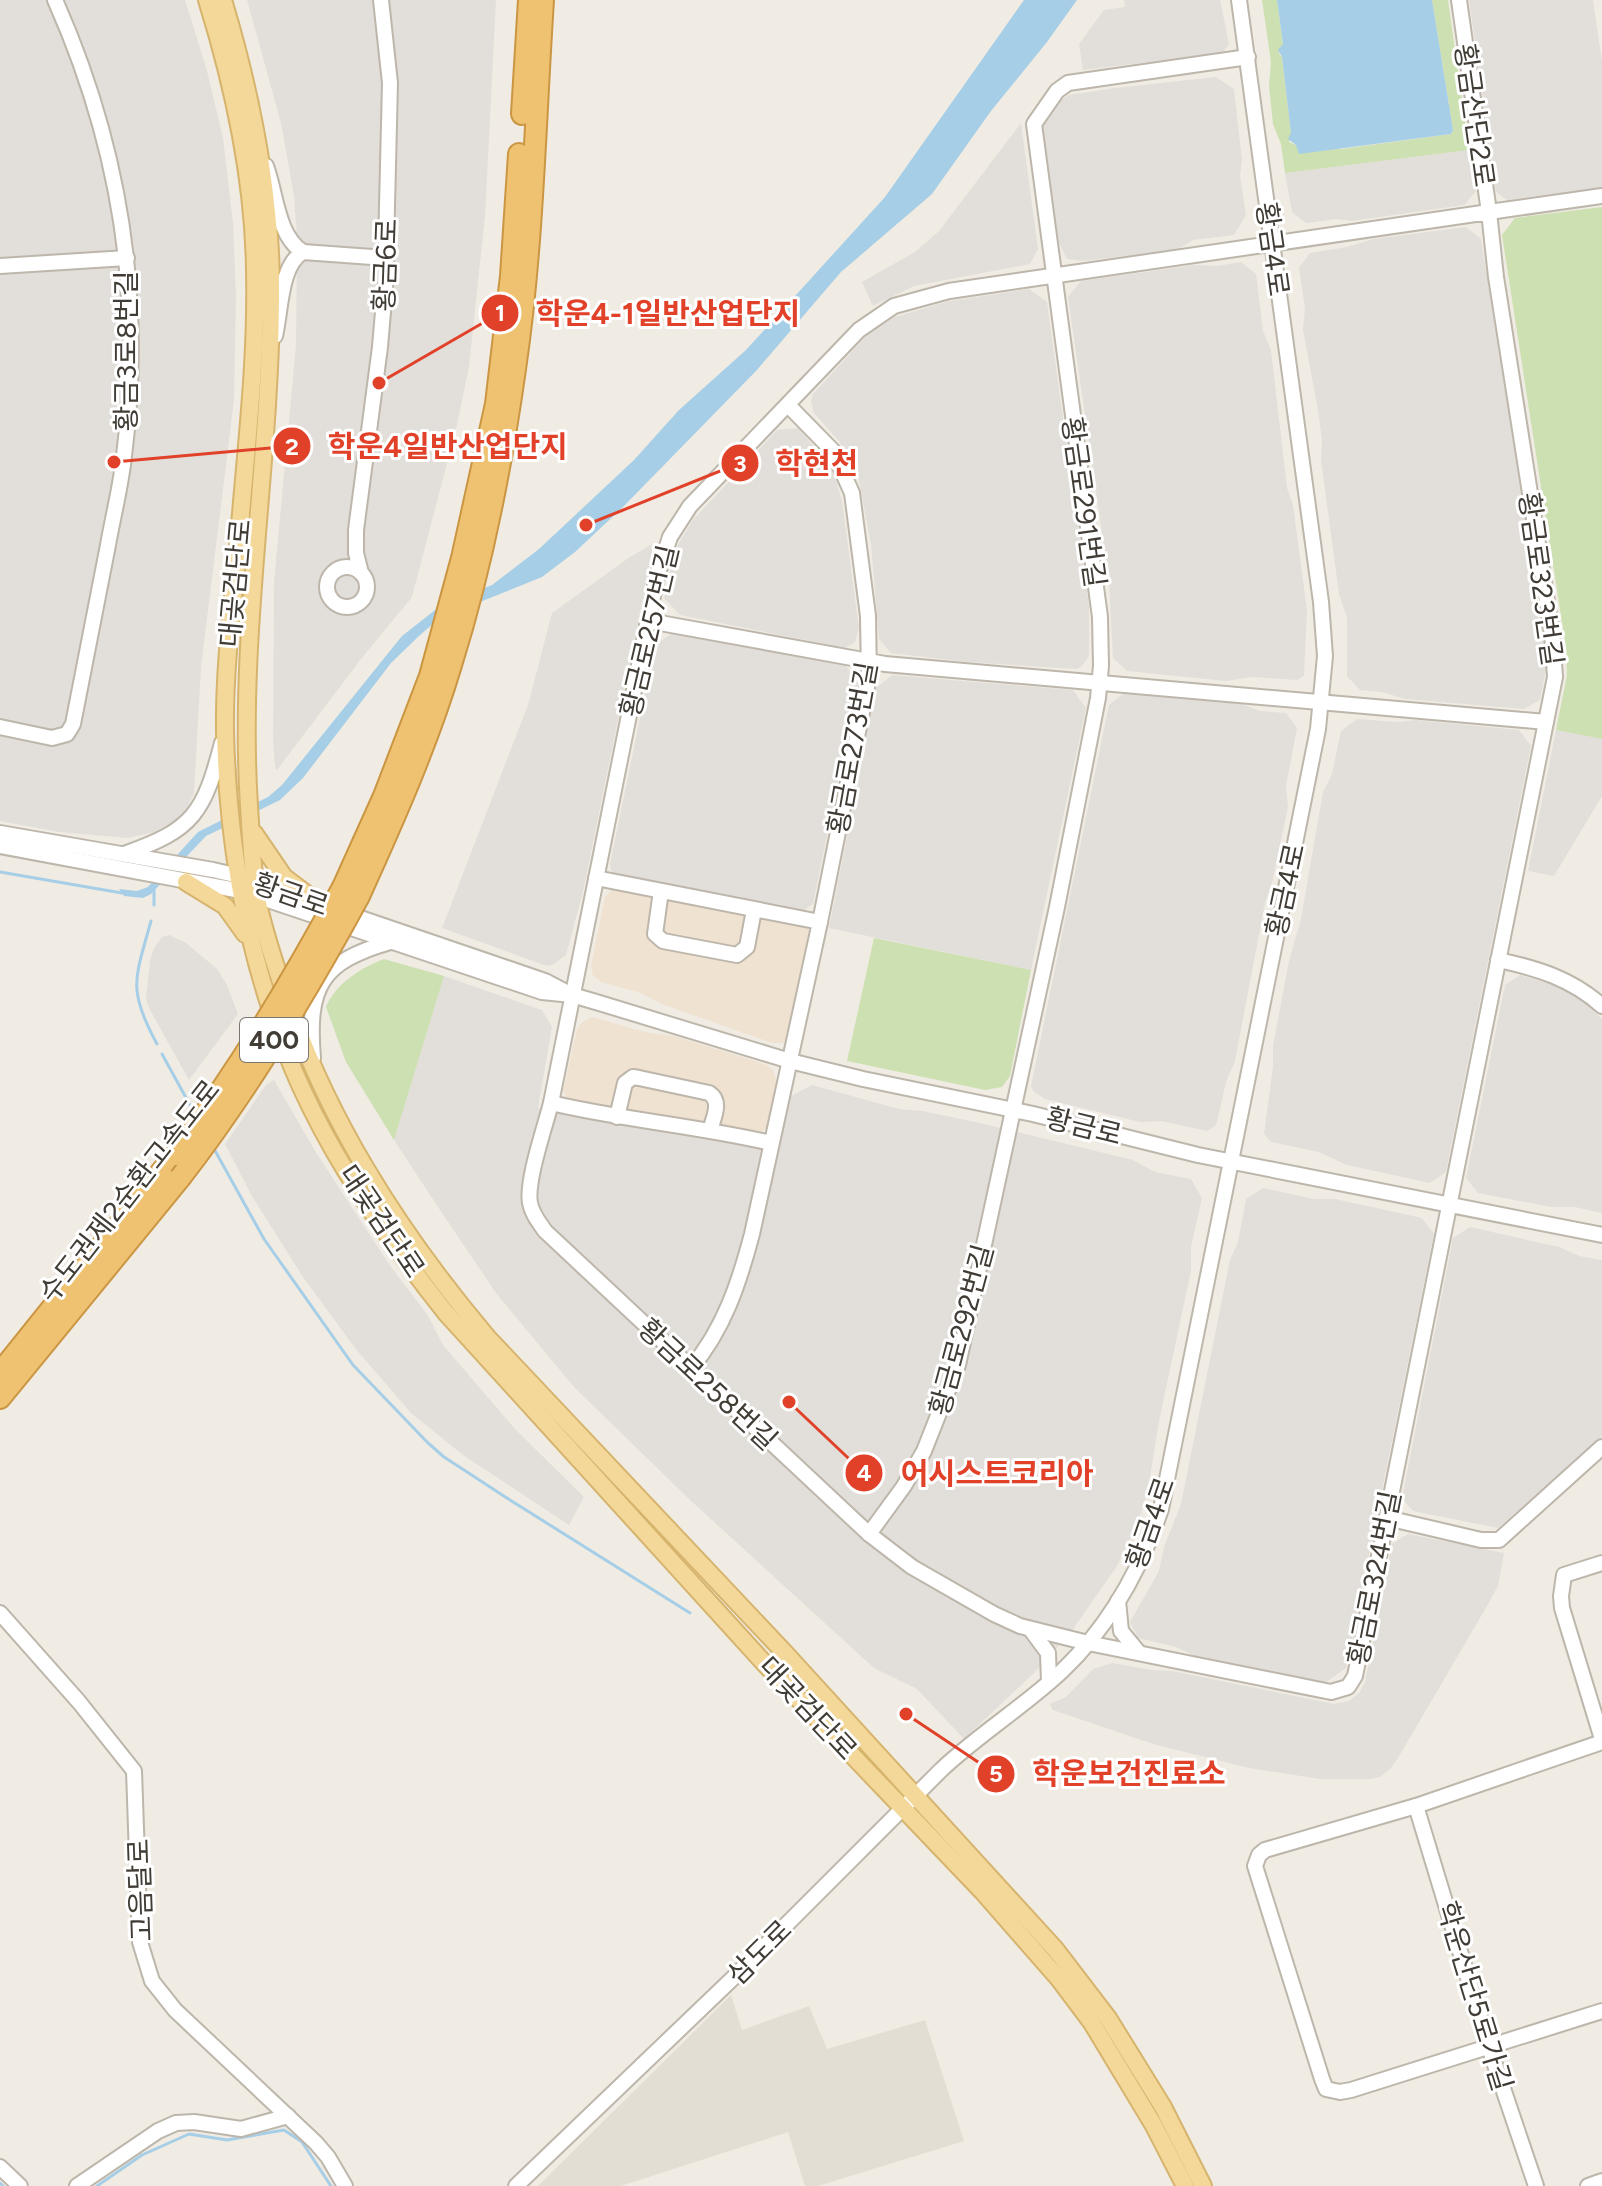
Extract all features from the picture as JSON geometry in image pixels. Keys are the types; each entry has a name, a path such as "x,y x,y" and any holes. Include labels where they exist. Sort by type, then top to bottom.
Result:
{"highway":[{"name":"수도권제2순환고속도로","path":"0,1373 222,1093 306,955 351,892 402,800 451,666 491,434 511,276 529,0"},
{"name":"수도권제2순환고속도로","path":"0,1398 222,1123 326,957 471,558 501,452 517,352 527,247 543,0"}],"main road":[{"name":"대곶검단로","path":"207,0 236,109 247,170 255,269 251,397 230,623 225,731 229,805 234,847 314,1070 344,1133 383,1199 440,1282 487,1337 1056,1950 1108,2018 1163,2107 1203,2186"},
{"name":"대곶검단로","path":"223,0 241,64 255,137 269,231 271,301 245,703 248,794 253,834 248,886 255,949 283,1044 302,1090 354,1182 403,1259 496,1371 765,1664 982,1891 1059,1979 1108,2050 1153,2124 1185,2186"},
{"path":"253,834 284,877 320,904"},
{"path":"197,886 231,911 255,949"}],"street":[{"name":"황금3로8번길","path":"0,727 52,738 67,734 73,724 124,459 131,360 131,301 120,204 89,89 55,0"},
{"name":"황금6로","path":"356,530 380,347 386,258 390,83 381,0"},
{"name":"황금4로","path":"1003,1719 1049,1682 1088,1643 1118,1601 1146,1551 1166,1488 1323,703 1325,656 1321,602 1239,0"},
{"name":"황금산단2로","path":"1459,0 1489,212 1602,196"},
{"name":"황금로291번길","path":"1014,1110 1100,681 1100,617 1033,130 1036,120 1057,91 1074,81 1248,57"},
{"path":"255,137 292,244 303,252 386,258"},
{"path":"1272,244 1489,212"},
{"name":"황금로323번길","path":"1448,1205 1555,677 1554,649 1496,277 1489,212"},
{"name":"황금로257번길","path":"572,995 662,557 675,527 690,506 859,330 894,306 949,291 1272,244"},
{"path":"269,357 286,273 292,260 303,252"},
{"path":"0,266 127,258"},
{"name":"황금로273번길","path":"691,1368 712,1341 737,1282 752,1234 858,738 869,662 864,575 856,513 847,479 826,442 788,405"},
{"path":"335,570 355,568 366,580 366,594 357,604 337,605 328,594 327,580 347,552 356,530"},
{"path":"356,530 356,553 361,573"},
{"path":"649,621 869,662 1546,722"},
{"path":"122,855 163,839 190,820 201,806 211,784 225,731"},
{"name":"황금로","path":"0,833 213,870 392,941 542,992 572,995 790,1061 1231,1161 1602,1235"},
{"name":"황금로","path":"0,846 197,886 248,886 320,904 545,981 572,995"},
{"path":"596,878 820,922"},
{"path":"661,891 655,934 659,940 677,944 734,955 742,953 747,947 754,910"},
{"path":"314,1070 312,1010 325,977 352,954 392,941"},
{"path":"1498,960 1559,977 1602,1006"},
{"name":"황금로258번길","path":"572,995 529,1198 545,1231 893,1554 1007,1621 1088,1643"},
{"path":"617,1117 625,1083 633,1077 709,1093 715,1097 717,1102 710,1130"},
{"path":"551,1103 771,1143"},
{"name":"황금로292번길","path":"869,1534 915,1469 950,1390 969,1321 1014,1110"},
{"name":"황금로324번길","path":"1088,1643 1331,1692 1343,1690 1352,1683 1448,1205"},
{"path":"1387,1518 1481,1540 1499,1540 1602,1447"},
{"path":"1602,1563 1564,1575 1561,1596 1602,1740 1416,1806 1265,1850 1259,1855 1255,1866 1326,2089 1340,2092 1351,2090 1602,2011"},
{"path":"1118,1601 1121,1631 1139,1653"},
{"name":"고음달로","path":"0,1613 79,1702 134,1771 140,1942 152,1981 175,2010 328,2157 345,2186"},
{"path":"1031,1629 1046,1647 1049,1682"},
{"name":"삼도로","path":"516,2186 732,1979 967,1746 1003,1719"},
{"name":"학운산단5로가길","path":"1416,1806 1489,2047 1536,2186"},
{"path":"77,2186 158,2131 176,2123 194,2122 241,2129 288,2116"},
{"path":"0,2167 20,2186"},
{"path":"1588,2186 1602,2181"}],"shaded area":[{"path":"0,0 185,0 223,138 233,223 236,295 234,400 201,667 194,793 177,819 154,832 128,838 59,832 0,821"},
{"path":"247,0 496,0 485,216 469,367 412,597 277,770 273,740 274,582 296,345 297,237 294,196 281,123"},
{"path":"1124,0 1220,0 1229,44 1222,53 1083,70 1079,44 1104,10 1125,7"},
{"path":"1469,0 1593,0 1602,61 1602,188 1507,200 1496,192"},
{"path":"1216,77 1234,89 1246,215 1234,235 1193,240 1176,250 1083,261 1067,259 1059,243 1042,128 1062,100 1069,95 1115,88"},
{"path":"1021,123 1038,249 1030,264 914,286 873,306 862,282 915,252 939,231"},
{"path":"1469,150 1476,191 1464,205 1352,221 1337,219 1306,223 1292,212 1285,173"},
{"path":"1466,227 1481,239 1545,646 1546,668 1540,700 1524,709 1405,699 1360,690 1347,676 1347,618 1339,594 1321,460 1318,410 1303,330 1305,308 1299,268 1310,253 1373,239"},
{"path":"1241,262 1256,274 1263,331 1271,350 1287,488 1293,505 1307,610 1304,676 1297,680 1251,677 1226,681 1127,671 1113,658 1109,582 1068,297 1081,281 1195,265 1217,266"},
{"path":"1029,289 1047,302 1089,606 1089,656 1076,669 967,662 891,653 879,639 871,545 858,475 839,441 814,413 813,394 868,334 895,317 949,301"},
{"path":"798,428 824,458 835,477 842,501 859,628 855,642 845,648 680,615 664,598 675,550 692,521 777,430"},
{"path":"654,543 583,892 566,955 547,966 442,928 528,705 552,613"},
{"path":"674,632 846,666 858,683 813,904 799,914 615,875 611,870 655,645"},
{"path":"892,675 1073,690 1086,708 1031,970 829,928 876,688"},
{"path":"1125,692 1242,704 1260,711 1286,713 1297,728 1286,786 1288,807 1265,903 1235,1061 1226,1082 1217,1122 1207,1131 1161,1121 1140,1122 1045,1099 1031,1086 1109,705"},
{"path":"1357,719 1416,720 1519,730 1531,746 1446,1172 1430,1183 1347,1165 1319,1152 1271,1142 1264,1134 1273,1046 1289,961 1301,919 1323,792 1332,774 1341,731"},
{"path":"1556,730 1602,739 1602,796 1554,876 1528,871"},
{"path":"615,887 807,926 811,936 790,1034 785,1043 772,1043 662,1004 641,993 601,982 593,976 591,965 605,897"},
{"path":"169,935 186,943 217,969 238,1014 189,1080 146,999 154,948 162,937"},
{"path":"1520,975 1559,987 1579,998 1602,1019 1602,1213 1478,1193 1466,1178 1505,985"},
{"path":"444,976 542,1010 552,1027 538,1108 568,1116 730,1141 778,1152 791,1096 812,1085 899,1109 984,1124 1133,1160 1155,1172 1191,1179 1202,1198 1191,1247 1191,1271 1159,1421 1148,1490 1137,1525 1117,1566 1071,1632 1036,1671 964,1739 917,1689 874,1668 690,1500 574,1387 496,1293 394,1140"},
{"path":"592,1017 649,1033 674,1036 767,1065 773,1070 777,1082 767,1127 760,1134 569,1101 563,1091 577,1029"},
{"path":"274,1080 315,1151 391,1267 427,1314 443,1345 515,1429 584,1497 569,1525 463,1455 411,1413 355,1348 303,1277 253,1198 225,1144 266,1085"},
{"path":"1263,1188 1314,1199 1335,1199 1422,1218 1434,1234 1346,1668 1325,1683 1195,1656 1176,1647 1138,1638 1130,1622 1159,1571 1164,1547 1181,1504 1230,1260 1238,1242 1246,1199"},
{"path":"1470,1227 1602,1260 1602,1436 1498,1528 1413,1511 1402,1498 1453,1238"},
{"path":"1408,1534 1504,1553 1498,1586 1487,1606 1398,1758 1380,1777 1320,1779 1249,1768 1153,1744 1053,1710 1050,1704 1066,1697 1093,1669 1112,1663 1172,1671 1334,1704 1349,1701 1359,1693 1365,1682 1392,1544"},
{"path":"731,1995 742,2030 809,2006 827,2049 925,2020 964,2141 818,2186 805,2186 788,2132 621,2186 538,2186"}],"green space":[{"path":"1262,0 1277,0 1283,44 1279,54 1282,57 1291,133 1289,142 1342,149 1451,134 1453,130 1432,0 1448,0 1469,150 1285,173 1281,144 1273,124 1269,86 1271,62"},
{"path":"1602,207 1602,739 1556,730 1567,675 1566,648 1502,235 1515,218"},
{"path":"874,938 1031,970 1010,1076 1002,1087 985,1090 847,1061"},
{"path":"384,959 444,976 394,1140 346,1062 326,1007 350,977"}],"water":[{"path":"1024,0 1077,0 991,111 932,194 841,272 756,371 622,508 575,552 542,577 435,622 391,663 303,778 280,800 206,836 151,894 143,898 124,896 119,889 137,891 148,887 198,832 268,797 282,785 402,636 439,607 492,585 539,549 634,460 679,410 746,350 885,197"},
{"path":"1277,0 1432,0 1453,130 1451,134 1299,154 1296,145 1288,139 1291,133 1282,57 1278,50 1283,44"}],"waterway":[{"path":"0,872 122,893"},
{"path":"154,888 154,905"},
{"path":"151,921 137,984 141,1010 157,1044"},
{"path":"162,1054 196,1116"},
{"path":"213,1147 264,1239 353,1365 428,1443 510,1500 690,1613"},
{"path":"97,2186 142,2155 189,2134 227,2140 284,2130 302,2142 331,2186"},
{"path":"0,2183 3,2186"}],"place":[{"name":"학운4-1일반산업단지","path":"379,383"},
{"name":"학운4일반산업단지","path":"114,462"},
{"name":"학현천","path":"586,525"},
{"name":"어시스트코리아","path":"789,1402"},
{"name":"학운보건진료소","path":"906,1714"}]}
